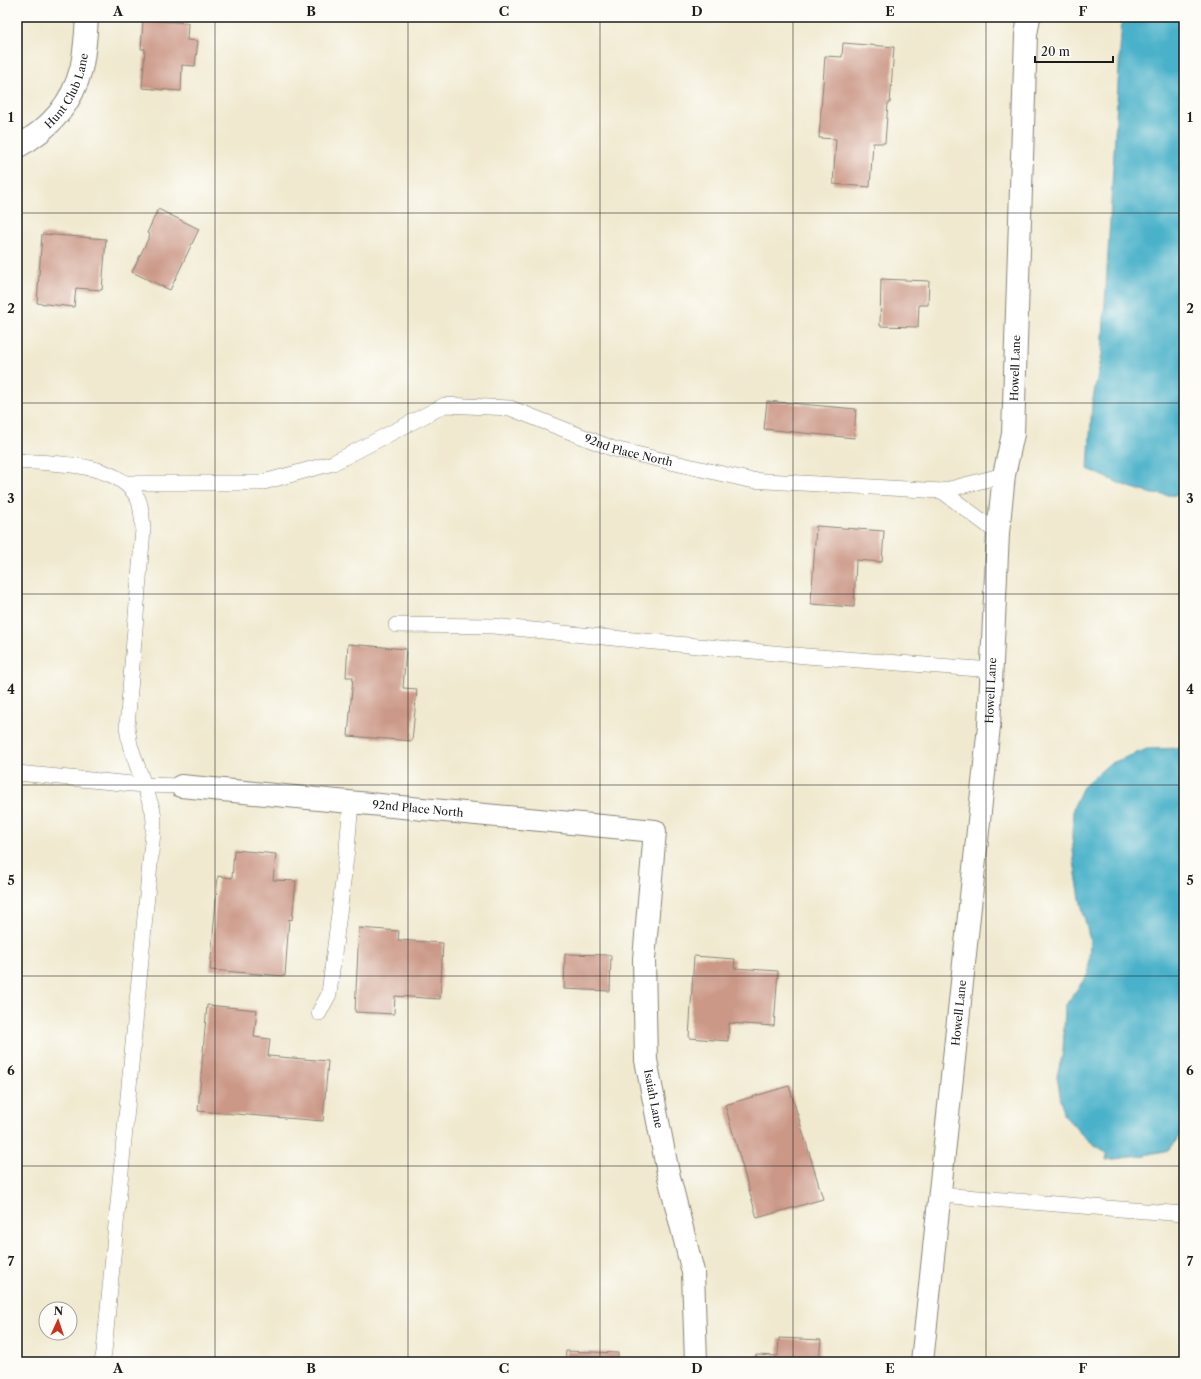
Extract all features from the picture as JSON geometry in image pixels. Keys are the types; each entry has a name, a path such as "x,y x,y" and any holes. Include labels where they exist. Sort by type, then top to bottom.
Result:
{"street":[{"name":"Hunt Club Lane","path":"17,147 35,137 50,125 74,89 81,69 87,17"},
{"name":"Howell Lane","path":"922,1362 989,726 998,533 1004,475 1013,434 1028,17"},
{"name":"92nd Place North","path":"181,786 655,831"},
{"name":"Isaiah Lane","path":"655,831 644,959 646,1060 668,1173 693,1272 696,1362"}],"lane":[{"name":"92nd Place North","path":"125,483 260,483 334,463 445,405 510,408 614,449 749,480 942,491 1004,475"},
{"path":"17,461 90,468 108,472 125,483 137,498 142,511 143,529 127,727 130,745 154,821 102,1362"},
{"path":"942,491 998,533"},
{"path":"396,625 493,626 798,655 992,670"},
{"path":"17,773 143,785 181,786"},
{"path":"319,1013 329,994 352,802"},
{"path":"940,1195 1184,1214"}],"water":[{"path":"1122,17 1184,17 1184,496 1152,494 1123,485 1088,469 1092,403 1102,354"},
{"path":"1184,748 1184,1130 1169,1150 1140,1156 1106,1160 1107,1154 1083,1136 1063,1114 1057,1076 1063,1052 1065,1006 1088,974 1090,941 1080,899 1074,861 1072,837 1073,808 1083,787 1109,764 1147,749"}],"building":[{"path":"143,20 188,23 187,40 198,41 195,66 182,65 181,91 142,88 145,49 141,49"},
{"path":"843,43 894,47 890,103 888,103 885,143 873,143 870,187 833,184 836,139 819,138 825,56 842,57"},
{"path":"158,209 199,229 170,290 132,272 150,235 147,233"},
{"path":"42,234 106,239 102,290 76,288 74,307 37,303"},
{"path":"881,279 929,281 928,305 919,305 918,327 880,326"},
{"path":"767,401 856,409 854,438 764,429"},
{"path":"816,526 884,531 882,562 856,560 854,607 811,604"},
{"path":"348,644 406,649 403,688 417,689 412,741 348,736 353,677 346,677"},
{"path":"234,850 276,854 273,880 296,881 292,920 289,919 285,976 210,970 218,876 232,878"},
{"path":"359,928 399,931 398,940 443,943 440,999 395,996 394,1014 355,1012"},
{"path":"565,954 611,955 610,991 564,989"},
{"path":"694,956 735,959 734,968 778,971 774,1026 729,1023 728,1041 689,1038"},
{"path":"207,1005 257,1010 254,1037 270,1039 268,1056 328,1061 323,1121 198,1111"},
{"path":"789,1086 823,1199 757,1218 725,1105"},
{"path":"779,1338 821,1340 819,1360 830,1362 755,1362 756,1355 778,1356"},
{"path":"566,1351 618,1353 618,1362 565,1362"}]}
